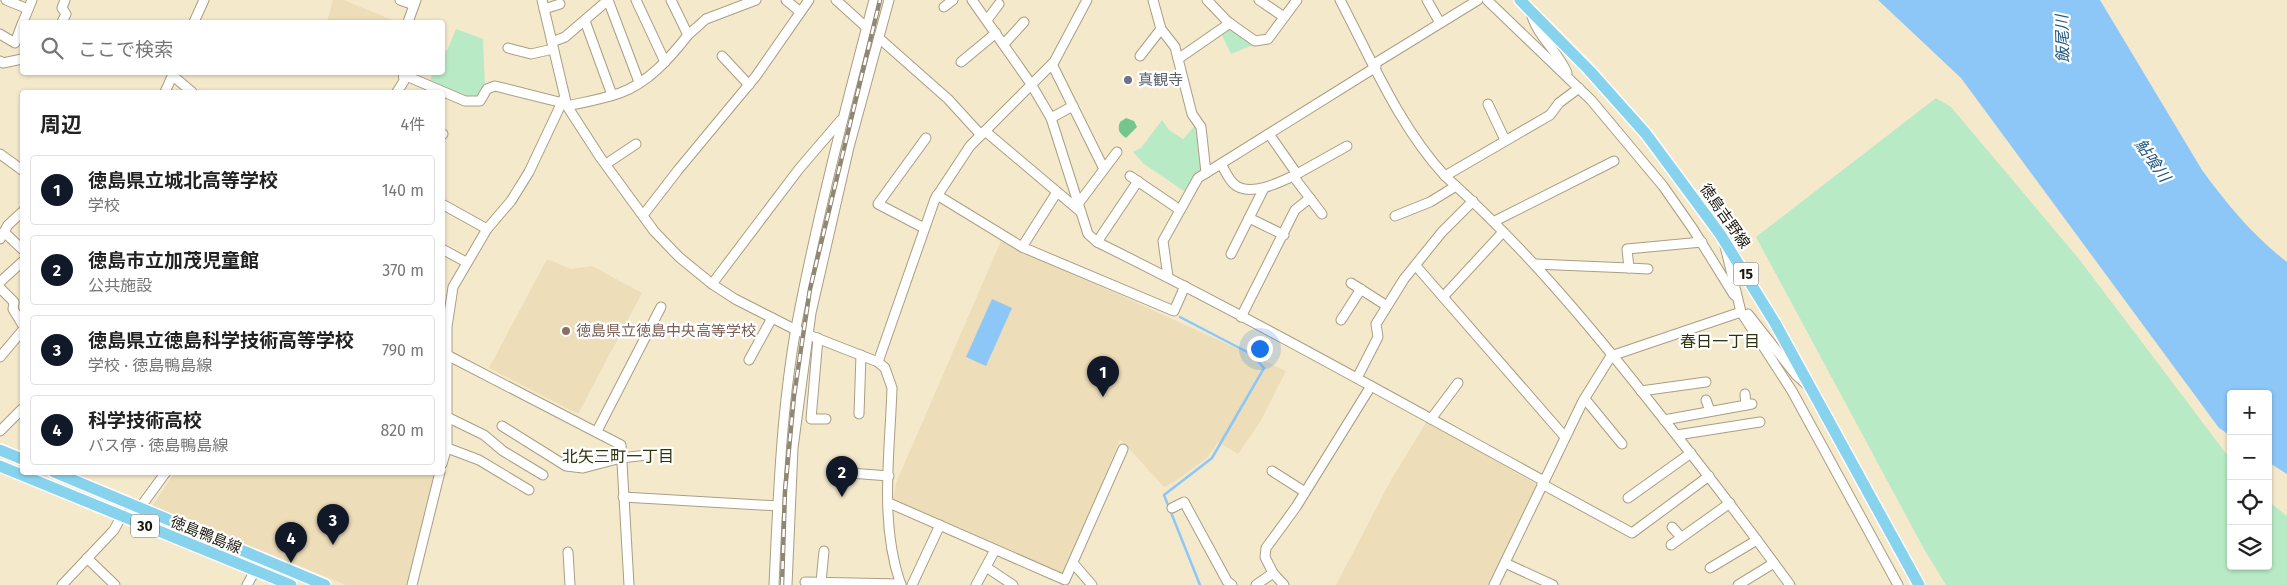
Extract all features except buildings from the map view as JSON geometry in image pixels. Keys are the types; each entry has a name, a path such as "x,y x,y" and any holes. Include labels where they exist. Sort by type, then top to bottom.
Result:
{"main road":[{"name":"徳島吉野線","path":"1520,0 1589,70 1640,128 1722,237 1775,322 1919,585"},
{"path":"0,450 20,458"},
{"name":"徳島鴨島線","path":"0,466 20,474"},
{"name":"徳島鴨島線","path":"21,475 291,585"},
{"name":"徳島鴨島線","path":"61,475 325,585"}],"street":[{"path":"6,0 30,4 24,20"},
{"path":"63,20 66,14 62,8 65,0"},
{"path":"195,20 204,0"},
{"path":"400,0 415,2 409,20"},
{"path":"508,48 532,54 552,46 585,21 608,0 639,82"},
{"path":"636,0 666,62"},
{"path":"671,0 688,35"},
{"path":"445,92 466,101 480,101 487,90 495,86 565,102 621,93 666,62 688,35 706,20 745,2 756,0"},
{"path":"786,0 800,11"},
{"path":"644,214 748,86 809,0"},
{"path":"836,0 867,28"},
{"path":"774,585 780,459 796,330 842,119 874,0"},
{"path":"787,585 794,448 808,334 849,147 889,0"},
{"path":"944,7 954,0"},
{"path":"972,0 1031,84 1051,118 1062,146 1088,234 1097,242 1168,277 1357,378 1632,533 1709,476"},
{"path":"878,362 937,195 970,146 1052,64 1088,0"},
{"path":"1153,0 1161,29 1175,47 1192,114 1201,127 1206,173"},
{"path":"1207,0 1230,23 1255,41 1268,39 1296,0"},
{"path":"1259,0 1284,17"},
{"path":"1340,0 1375,66 1428,157 1445,176 1495,222 1614,355 1730,503 1790,585"},
{"path":"1427,0 1440,23"},
{"path":"1168,277 1163,241 1198,178 1478,0"},
{"path":"1487,0 1579,88 1663,186 1702,242 1738,299"},
{"path":"560,4 543,4 565,102 606,164 654,230 679,257 712,284 735,299 796,330 878,362 885,368 892,388 889,476 891,554 901,584 805,582"},
{"path":"987,20 999,4"},
{"path":"1531,11 1533,20 1563,64 1569,78"},
{"path":"585,21 612,95"},
{"path":"1004,44 1024,22"},
{"path":"1178,60 1230,23"},
{"path":"1140,56 1161,29"},
{"path":"0,34 15,43 20,30"},
{"path":"961,62 996,33"},
{"path":"878,38 983,133 1080,208"},
{"path":"722,56 748,86"},
{"path":"1,65 20,60"},
{"path":"1052,64 1104,169"},
{"path":"166,90 174,75"},
{"path":"175,75 190,90"},
{"path":"398,90 404,75"},
{"path":"406,75 441,90"},
{"path":"1445,176 1550,115 1559,103 1579,88"},
{"path":"445,438 449,299 466,262 487,228 510,201 529,172 565,102"},
{"path":"1488,104 1504,140"},
{"path":"1051,118 1073,106"},
{"path":"712,284 799,168 842,119"},
{"path":"1270,134 1322,214"},
{"path":"924,228 878,204 926,138"},
{"path":"606,164 636,144"},
{"path":"1221,164 1232,183 1240,189 1264,188 1295,175 1347,146"},
{"path":"1080,208 1116,152"},
{"path":"0,154 20,169"},
{"path":"1495,222 1614,161"},
{"path":"1097,242 1134,179 1180,210"},
{"path":"1395,216 1430,202 1456,186"},
{"path":"1231,254 1264,188"},
{"path":"1022,247 1057,192"},
{"path":"937,195 1022,247 1174,311 1185,286"},
{"path":"1241,317 1295,210 1310,198"},
{"path":"1357,378 1378,337 1376,324 1404,279 1442,232 1473,201"},
{"path":"445,206 487,228"},
{"path":"20,215 2,235 20,248"},
{"path":"1249,218 1284,235"},
{"path":"1443,297 1503,232"},
{"path":"1722,237 1741,312 1792,391 1898,585"},
{"path":"1628,268 1627,249 1702,242"},
{"path":"445,251 466,262"},
{"path":"0,282 20,264"},
{"path":"1534,264 1648,269"},
{"path":"1416,266 1566,437"},
{"path":"1351,283 1387,306"},
{"path":"0,288 14,302 13,309 20,321"},
{"path":"1341,320 1361,290"},
{"path":"597,431 661,307"},
{"path":"1494,585 1585,399 1610,356 1741,312 1748,314 1796,375 1814,391"},
{"path":"749,360 772,318"},
{"path":"0,357 20,333"},
{"path":"818,338 811,419 826,419"},
{"path":"859,414 861,355"},
{"path":"446,358 597,431 621,445 629,585"},
{"path":"1642,391 1706,382"},
{"path":"1431,419 1458,383"},
{"path":"1284,585 1273,573 1265,557 1266,548 1305,492 1371,386"},
{"path":"1664,420 1749,404 1745,394"},
{"path":"1585,399 1622,444"},
{"path":"1706,400 1710,411"},
{"path":"0,431 20,411"},
{"path":"447,417 484,435 503,451 543,475"},
{"path":"1677,435 1760,422"},
{"path":"502,426 566,466 583,468 622,458 647,455"},
{"path":"445,448 479,460 529,490"},
{"path":"889,503 1065,580 1123,449"},
{"path":"1628,498 1690,453"},
{"path":"1272,471 1305,492"},
{"path":"837,472 889,476"},
{"path":"62,585 114,530 121,517 139,509 164,475"},
{"path":"412,585 439,475"},
{"path":"623,497 778,506"},
{"path":"1172,508 1184,502 1227,581 1232,585"},
{"path":"1671,545 1730,503"},
{"path":"912,585 940,525"},
{"path":"1672,527 1682,537"},
{"path":"1710,568 1757,540"},
{"path":"976,585 995,550"},
{"path":"820,582 824,551"},
{"path":"568,552 570,585"},
{"path":"87,558 115,585"},
{"path":"1073,563 1092,585"},
{"path":"1505,563 1553,585"},
{"path":"1738,585 1774,563"},
{"path":"986,566 1013,585"},
{"path":"248,585 255,570"},
{"path":"1256,585 1273,573"}],"shaded area":[{"path":"333,0 344,0 392,20 328,20"},
{"path":"1001,241 1286,371 1260,422 1238,454 1218,442 1207,458 1164,487 1120,439 1064,574 893,500 896,483"},
{"name":"徳島県立徳島中央高等学校","path":"547,259 571,269 592,266 642,293 578,414 489,368"},
{"path":"1427,421 1538,485 1488,585 1336,585 1391,480"},
{"path":"173,475 438,475 407,585 346,585 152,506"}],"green space":[{"path":"456,29 483,39 485,88 474,99 429,83 432,75 445,75 445,50 447,51"},
{"path":"1231,29 1253,45 1231,54 1222,35"},
{"path":"1936,98 1951,107 2079,259 2227,455 2227,570 2272,570 2272,504 2287,516 2287,585 1946,585 1924,549 1756,237"},
{"path":"1126,118 1134,121 1137,127 1126,138 1120,133 1119,127 1120,122"},
{"path":"1162,120 1169,130 1183,139 1195,126 1203,172 1195,175 1184,191 1144,164 1133,152 1141,148"}],"water":[{"path":"1878,0 2100,0 2202,170 2241,219 2263,242 2287,262 2287,474 2272,465 2272,390 2227,390 2227,433 2219,428 1961,78"},
{"path":"992,299 1012,308 986,366 966,357"}],"waterway":[{"path":"1180,317 1251,354 1264,368 1212,458 1164,495 1200,585"}],"railway":[{"path":"782,585 785,491 794,396 810,289 880,0"}],"place":[{"name":"真観寺","path":"1128,80"},
{"name":"徳島県立徳島中央高等学校","path":"566,331"},
{"name":"徳島県立城北高等学校","path":"1103,397"},
{"name":"徳島市立加茂児童館","path":"842,497"},
{"name":"徳島県立徳島科学技術高等学校","path":"333,545"},
{"name":"科学技術高校","path":"291,563"}],"district":[{"name":"春日一丁目","path":"1720,341"},
{"name":"北矢三町一丁目","path":"618,456"}],"water label":[{"name":"飯尾川","path":"2062,39"},
{"name":"鮎喰川","path":"2153,160"}]}
